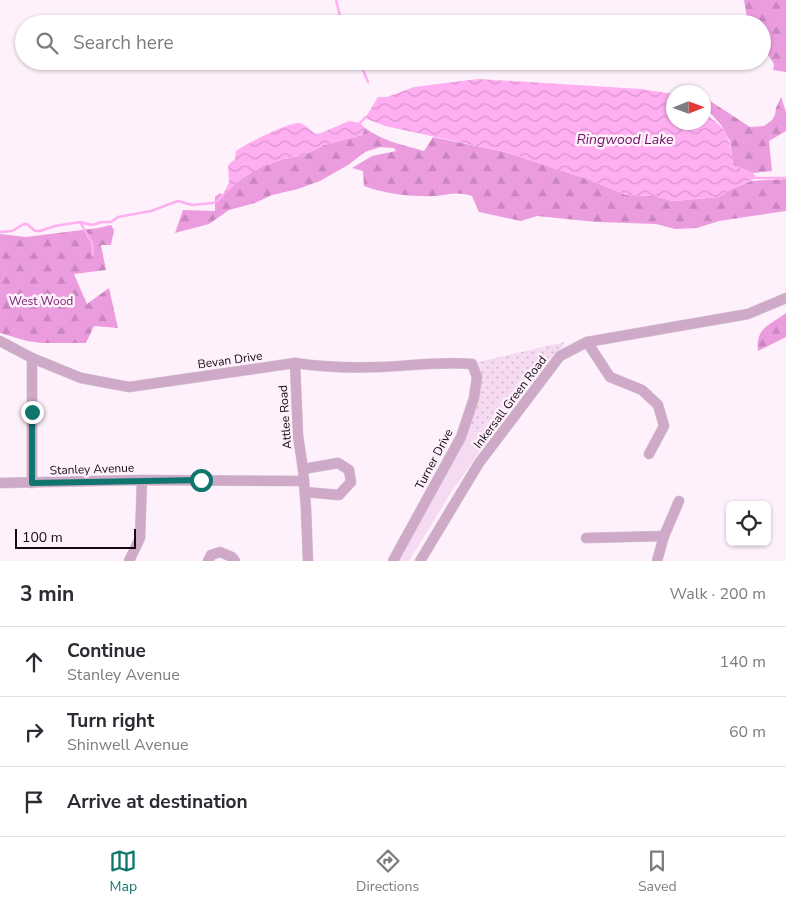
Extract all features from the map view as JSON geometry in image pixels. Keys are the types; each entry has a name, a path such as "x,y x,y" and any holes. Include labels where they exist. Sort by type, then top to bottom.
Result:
{"street":[{"name":"Inkersall Green Road","path":"420,561 479,463 560,356 587,342 748,314 786,298"},
{"name":"Bevan Drive","path":"0,341 32,358 81,378 129,387 295,363 311,366 379,368 453,362 472,364"},
{"path":"587,342 610,377 642,390 658,405 664,426 649,454"},
{"path":"32,358 32,483"},
{"name":"Attlee Road","path":"295,363 298,436 305,492 308,561"},
{"name":"Turner Drive","path":"393,561 461,437 474,398 477,377 472,364"},
{"path":"303,469 338,463 349,470 351,482 339,495 305,492"},
{"path":"129,561 140,538 142,480"},
{"name":"Stanley Avenue","path":"0,483 142,480 304,481"},
{"path":"657,561 664,536 679,501"},
{"path":"586,538 664,536"},
{"path":"208,561 211,555 220,552 232,557 235,561"}],"shaded area":[{"path":"565,342 488,440 469,429 480,388 481,380 478,362"},
{"path":"469,429 488,440 452,491 409,561 396,561"}],"green space":[{"path":"744,0 786,0 786,72 773,70 774,64 771,60 771,15 746,15"},
{"path":"781,97 786,112 786,131 769,141 772,171 753,173 733,165 730,141 721,125 711,114 711,102 750,127 764,126 772,120"},
{"path":"365,128 401,145 424,151 433,137 505,152 590,180 626,195 654,196 673,201 719,197 729,190 751,181 786,179 786,211 719,221 697,228 675,229 656,224 597,222 537,216 521,221 479,212 472,196 457,194 416,196 389,193 364,186 363,171 352,168 372,156 396,151 394,148 380,147 365,152 348,165 320,181 229,210 209,224 175,233 183,210 215,211 215,197 220,193 223,195 241,179 259,168 283,159 302,156 324,145 362,135"},
{"name":"West Wood","path":"111,225 114,230 111,245 101,245 106,270 74,274 87,304 109,288 118,328 94,326 86,343 42,343 27,341 0,333 0,234 26,237"},
{"path":"786,313 786,337 758,351 761,332 769,324"}],"water":[{"name":"Ringwood Lake","path":"478,79 641,89 666,93 666,130 711,130 711,118 719,124 729,140 733,165 753,173 757,178 729,190 719,197 673,201 654,196 626,195 590,180 505,152 385,126 367,119 366,117 378,97 387,97 414,87"},
{"path":"349,121 360,123 365,128 362,135 324,145 302,156 283,159 259,168 241,179 223,195 229,182 228,165 235,159 236,151 241,148 295,123 306,126 316,134"}],"waterway":[{"path":"336,0 340,15"},
{"path":"363,70 368,82"},
{"path":"360,123 366,117"},
{"path":"757,178 786,178"},
{"path":"0,232 12,231 24,224 27,224 35,231 40,231 55,226 80,222 92,225 111,222 118,217 151,211 178,201 192,205 213,203 223,195"},
{"path":"80,222 92,243 93,255"}],"route":[{"path":"32,412 32,483 201,480"}]}
